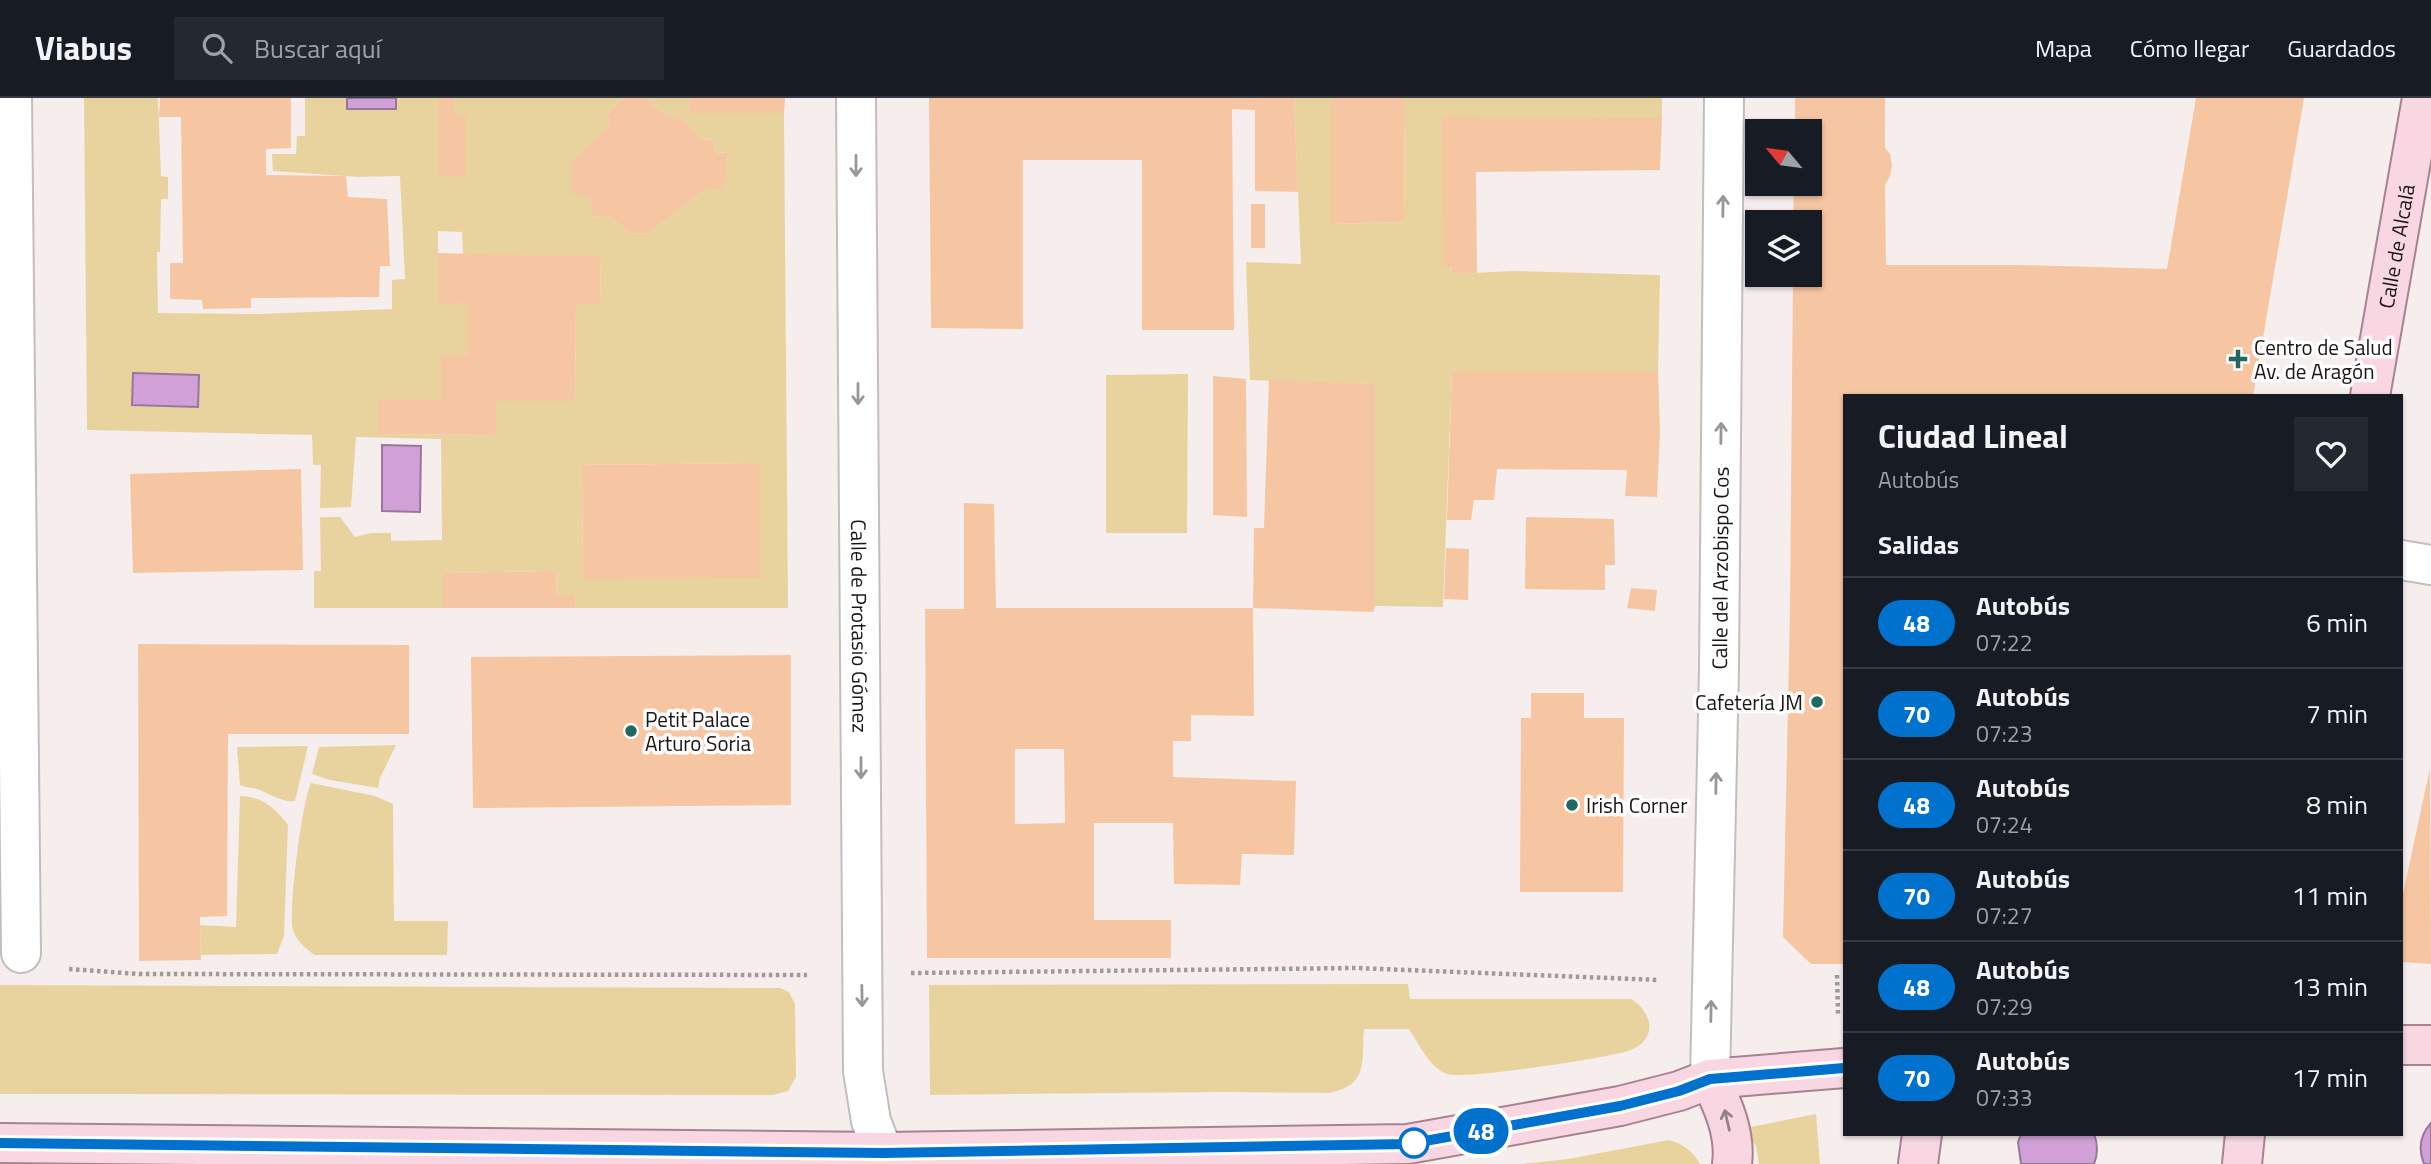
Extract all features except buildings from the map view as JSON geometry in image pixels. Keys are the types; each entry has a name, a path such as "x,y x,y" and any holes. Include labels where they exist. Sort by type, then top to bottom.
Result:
{"main road":[{"name":"Calle de Alcalá","path":"2370,394 2423,118"},
{"path":"2403,1045 2431,1045"},
{"path":"0,1143 883,1153 1408,1144 1620,1106 1679,1091 1710,1079 1843,1068"},
{"path":"1710,1079 1726,1111 1734,1152 1732,1164"},
{"path":"1918,1164 1922,1136"},
{"path":"2242,1164 2245,1136"}],"street":[{"path":"12,98 21,953"},
{"name":"Calle de Protasio Gómez","path":"856,98 863,1071 872,1121 883,1153"},
{"name":"Calle del Arzobispo Cos","path":"1710,1079 1720,635 1724,98"},
{"path":"2403,561 2431,565"}],"path":[{"path":"905,973 1356,968 1659,980"},
{"path":"67,969 139,974 807,975"},
{"path":"1837,975 1838,1014"}],"shaded area":[{"path":"84,98 158,98 161,176 168,177 168,199 161,199 160,252 157,252 158,313 258,314 392,309 392,280 405,279 400,176 358,177 273,171 272,154 296,154 297,136 305,136 305,98 347,98 348,109 396,109 396,98 438,98 438,175 466,176 466,115 454,115 454,98 623,98 607,115 610,124 573,160 590,196 591,216 612,218 630,234 649,233 706,189 724,189 728,153 714,152 715,140 702,139 677,113 673,118 668,113 665,115 645,98 690,98 692,113 784,113 788,608 576,608 575,596 557,596 556,571 444,573 443,608 314,608 314,571 321,571 320,517 340,517 355,537 371,533 391,533 391,541 442,540 441,439 356,437 351,507 320,508 321,465 313,465 312,435 87,430","holes":["438,231 462,232 463,254 600,258 601,303 576,303 575,401 496,401 496,435 378,434 378,401 441,401 441,355 468,355 468,304 438,302","759,463 761,578 583,578 582,465"]},
{"path":"347,98 396,98 396,109 347,109"},
{"path":"1294,98 1331,98 1331,224 1404,222 1405,98 1662,98 1662,118 1442,118 1452,274 1513,271 1660,275 1658,372 1452,372 1443,607 1375,606 1374,384 1250,380 1246,262 1301,264"},
{"path":"133,373 199,375 198,407 132,405"},
{"path":"1188,374 1187,533 1106,533 1106,375"},
{"path":"382,445 421,446 420,512 382,511"},
{"path":"396,745 378,788 330,780 312,774 319,747"},
{"path":"308,746 295,801 280,799 240,785 237,747"},
{"path":"311,783 375,796 393,804 394,921 448,921 447,955 314,955 299,941 293,930 292,902 300,832"},
{"path":"240,796 255,798 267,804 288,825 284,936 277,954 201,955 200,925 236,927"},
{"path":"1408,984 1410,999 1631,999 1639,1005 1648,1019 1648,1034 1638,1046 1615,1054 1565,1063 1458,1075 1447,1074 1435,1066 1409,1029 1364,1029 1361,1070 1357,1078 1342,1089 1329,1093 930,1095 929,985"},
{"path":"0,985 780,988 789,992 795,1004 796,1077 788,1091 773,1095 0,1094"},
{"path":"1816,1114 1820,1164 1759,1164 1756,1146 1746,1128"},
{"path":"2431,1123 2431,1164 2424,1164 2421,1142"},
{"path":"2020,1136 2094,1136 2097,1149 2094,1164 2021,1164 2018,1142"},
{"path":"1669,1140 1687,1149 1700,1164 1522,1164 1568,1159"}],"bus line":[{"name":"48","path":"0,1143 883,1153 1408,1144 1620,1106 1679,1091 1710,1079 1843,1068"}],"place":[{"name":"Centro de Salud Av. de Aragón","path":"2238,359"},
{"name":"Cafetería JM","path":"1817,702"},
{"name":"Petit Palace Arturo Soria","path":"631,731"},
{"name":"Irish Corner","path":"1572,805"}]}
